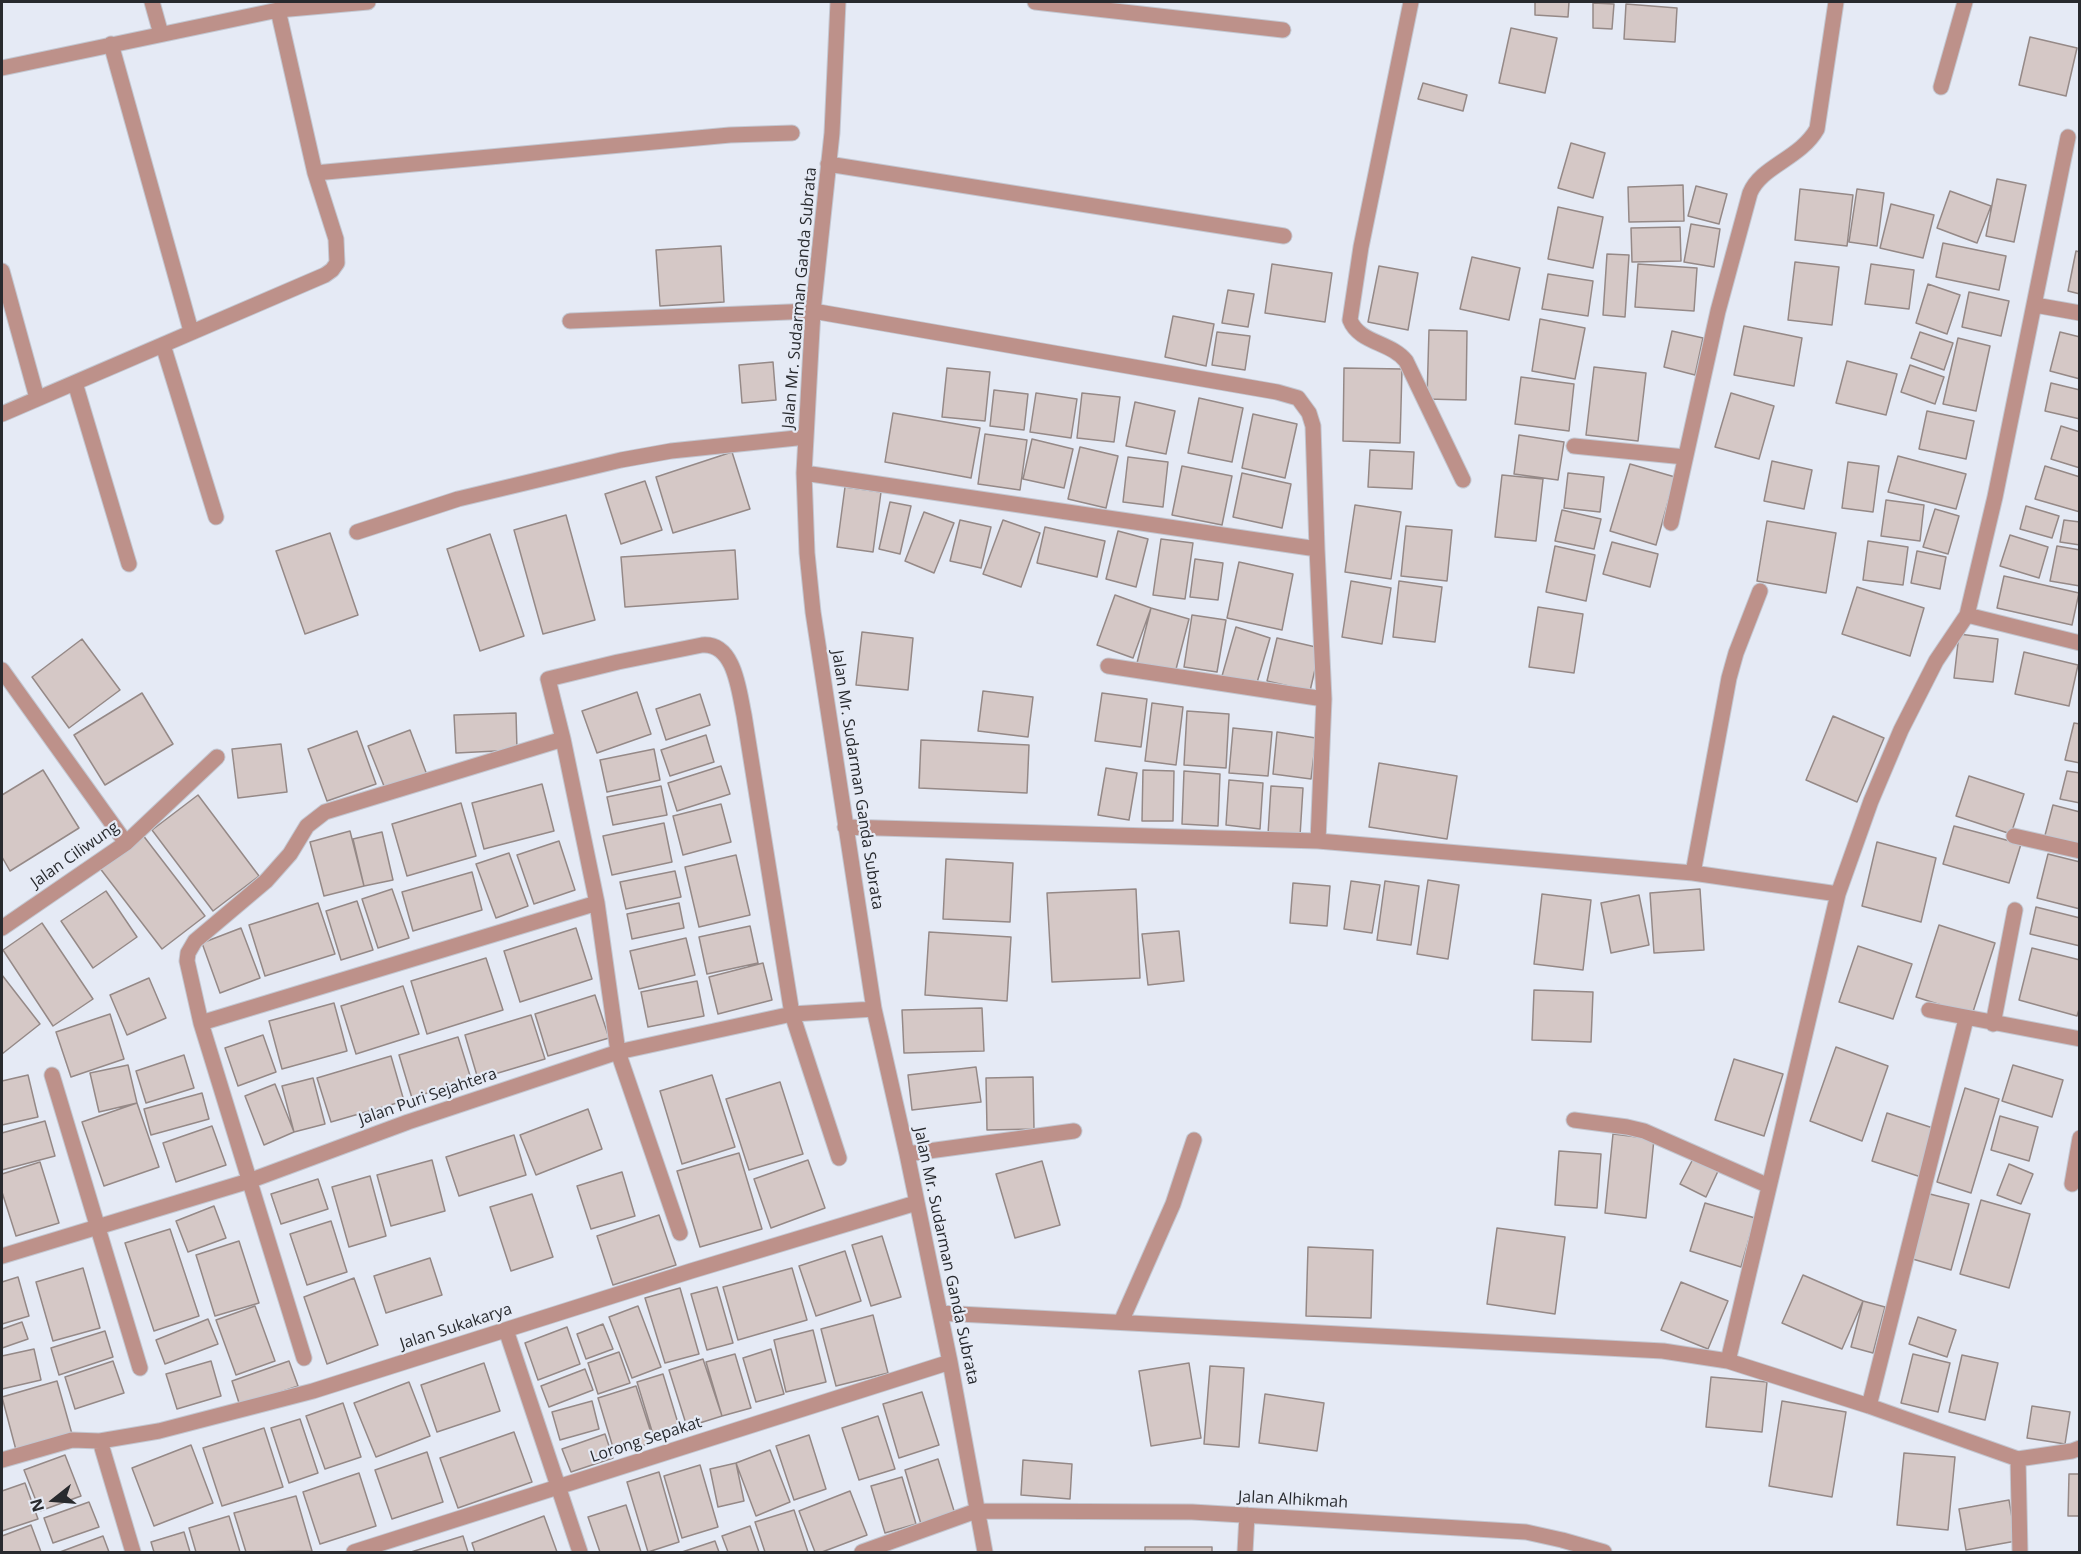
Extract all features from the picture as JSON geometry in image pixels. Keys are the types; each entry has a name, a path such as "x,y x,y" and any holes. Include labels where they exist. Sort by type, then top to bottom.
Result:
{"street":[{"path":"152,2 161,34"},
{"path":"2,68 278,10 368,2"},
{"name":"Jalan Mr. Sudarman Ganda Subrata","path":"838,2 828,164 813,311 804,473 807,553 813,612 874,1009 940,1313 985,1552"},
{"path":"1035,2 1283,30"},
{"path":"1411,2 1361,247 1350,320 1356,331 1395,351 1406,361 1463,480"},
{"path":"1671,523 1718,311 1750,194 1757,181 1802,149 1817,129 1836,2"},
{"path":"1941,87 1965,2"},
{"path":"2,414 332,270 337,262 336,239 315,172 278,10"},
{"path":"111,44 191,332"},
{"path":"315,172 730,135 792,133"},
{"path":"1728,1361 1838,894 1871,801 1901,730 1936,661 1967,615 1995,497 2068,137"},
{"path":"828,164 1284,236"},
{"path":"2,271 37,398"},
{"path":"2035,305 2079,313"},
{"path":"570,321 813,311 1277,392 1298,398 1309,413 1313,426 1324,699 1318,841"},
{"path":"163,345 216,517"},
{"path":"75,384 129,564"},
{"path":"357,532 458,499 611,462 670,451 806,437"},
{"path":"1574,446 1685,458"},
{"path":"804,473 1317,549"},
{"path":"1693,873 1729,678 1760,591"},
{"path":"1967,615 2079,643"},
{"path":"680,1233 618,1052 597,903 563,739 548,679 702,645 714,646 726,655 737,682 744,715 792,1014 839,1158"},
{"path":"1108,666 1324,699"},
{"path":"2,670 126,843"},
{"path":"304,1358 201,1023 187,961 190,947 202,934 266,881 290,854 307,826 316,818 335,808 563,739"},
{"name":"Jalan Ciliwung","path":"2,928 126,843 217,757"},
{"path":"845,827 1318,841 1693,873 1838,894"},
{"path":"2014,836 2079,851"},
{"path":"201,1023 597,903"},
{"path":"1994,1023 2015,910"},
{"name":"Jalan Puri Sejahtera","path":"2,1256 249,1181 408,1122 618,1052 792,1014 874,1009"},
{"path":"1929,1010 1966,1019 2079,1039"},
{"path":"1869,1406 1966,1019"},
{"path":"52,1075 140,1368"},
{"path":"1574,1120 1644,1131 1769,1186"},
{"path":"907,1154 1074,1131"},
{"path":"2072,1184 2079,1138"},
{"path":"1121,1322 1173,1204 1194,1140"},
{"name":"Jalan Sukakarya","path":"2,1460 72,1440 100,1441 159,1431 313,1392 691,1271 916,1203"},
{"path":"940,1313 1651,1350 1728,1361 1869,1406 2018,1459 2079,1448"},
{"path":"506,1330 580,1552"},
{"name":"Lorong Sepakat","path":"354,1552 950,1362"},
{"path":"100,1441 133,1552"},
{"path":"2018,1459 2020,1552"},
{"path":"862,1552 976,1511"},
{"name":"Jalan Alhikmah","path":"976,1511 1192,1512 1526,1532 1604,1552"},
{"path":"1245,1552 1248,1515"}],"building":[{"path":"1535,2 1569,2 1568,17 1535,15"},
{"path":"1593,3 1614,4 1612,29 1593,28"},
{"path":"1626,4 1677,8 1675,42 1624,39"},
{"path":"1511,28 1557,38 1545,93 1499,83"},
{"path":"2030,37 2077,48 2066,96 2019,85"},
{"path":"1423,83 1467,95 1463,111 1418,99"},
{"path":"1571,143 1605,153 1593,198 1558,188"},
{"path":"1997,179 2026,185 2014,242 1986,236"},
{"path":"1683,185 1684,221 1629,222 1628,187"},
{"path":"1696,186 1727,194 1719,224 1688,216"},
{"path":"1800,189 1853,195 1847,246 1795,240"},
{"path":"1857,189 1884,193 1877,246 1849,242"},
{"path":"1950,191 1991,206 1977,243 1937,228"},
{"path":"1891,204 1934,215 1923,258 1880,248"},
{"path":"1558,207 1603,217 1593,268 1548,259"},
{"path":"1691,224 1720,229 1714,267 1684,262"},
{"path":"1680,227 1681,261 1632,262 1631,228"},
{"path":"1943,243 2006,256 1999,290 1936,277"},
{"path":"721,246 724,302 660,306 656,250"},
{"path":"2076,251 2080,252 2080,294 2068,291"},
{"path":"1607,254 1629,255 1625,317 1603,315"},
{"path":"1472,257 1520,268 1509,320 1460,309"},
{"path":"1795,262 1839,267 1832,325 1788,320"},
{"path":"1272,264 1332,273 1325,322 1265,313"},
{"path":"1638,264 1697,268 1694,311 1635,307"},
{"path":"1871,264 1914,270 1909,309 1865,304"},
{"path":"1379,266 1418,273 1408,330 1368,322"},
{"path":"1548,274 1593,281 1588,316 1542,309"},
{"path":"1928,284 1960,295 1947,334 1916,323"},
{"path":"1228,290 1254,294 1248,327 1222,323"},
{"path":"1969,292 2009,301 2001,336 1962,327"},
{"path":"1173,316 1214,324 1206,366 1165,357"},
{"path":"1540,319 1585,328 1575,379 1532,371"},
{"path":"1744,326 1802,338 1794,386 1734,375"},
{"path":"1429,330 1467,331 1466,400 1427,399"},
{"path":"1672,331 1703,338 1695,375 1664,367"},
{"path":"1217,332 1250,336 1245,370 1212,365"},
{"path":"1920,332 1953,343 1944,370 1911,358"},
{"path":"2060,332 2080,337 2080,379 2050,371"},
{"path":"1958,338 1990,346 1976,411 1943,404"},
{"path":"1847,361 1897,374 1886,415 1836,403"},
{"path":"773,362 776,400 742,403 739,365"},
{"path":"1910,365 1944,377 1935,404 1901,392"},
{"path":"1594,367 1646,373 1638,441 1586,435"},
{"path":"947,368 990,372 985,421 942,417"},
{"path":"1344,368 1402,369 1400,443 1343,441"},
{"path":"1521,377 1574,384 1569,431 1515,424"},
{"path":"2051,383 2080,390 2080,419 2045,411"},
{"path":"994,390 1028,394 1024,430 990,426"},
{"path":"1036,393 1077,399 1071,438 1030,432"},
{"path":"1082,393 1120,397 1114,442 1077,438"},
{"path":"1731,393 1774,406 1759,459 1715,447"},
{"path":"1199,398 1243,408 1232,462 1188,453"},
{"path":"1135,402 1175,411 1166,454 1126,446"},
{"path":"1927,411 1974,421 1966,459 1919,449"},
{"path":"893,413 980,428 971,478 885,462"},
{"path":"1253,414 1297,424 1285,478 1242,468"},
{"path":"2061,426 2080,432 2080,468 2051,459"},
{"path":"985,434 1027,440 1020,490 978,484"},
{"path":"1519,435 1564,442 1558,480 1514,474"},
{"path":"1032,439 1073,449 1064,488 1023,479"},
{"path":"1080,447 1118,456 1106,508 1068,499"},
{"path":"1370,450 1414,452 1412,489 1368,487"},
{"path":"732,452 750,509 673,533 656,477"},
{"path":"1898,456 1966,474 1956,509 1888,492"},
{"path":"1128,457 1168,462 1163,507 1123,502"},
{"path":"1772,461 1812,470 1804,509 1764,501"},
{"path":"1848,462 1879,466 1873,512 1842,508"},
{"path":"1630,464 1675,477 1656,545 1610,531"},
{"path":"1182,466 1232,476 1222,525 1172,515"},
{"path":"2045,466 2080,477 2080,512 2035,499"},
{"path":"1242,473 1291,484 1282,528 1233,517"},
{"path":"1568,473 1604,477 1600,512 1564,508"},
{"path":"1502,475 1543,479 1536,541 1495,537"},
{"path":"645,481 662,530 621,544 605,494"},
{"path":"845,487 881,492 873,552 837,547"},
{"path":"1886,500 1924,505 1920,541 1881,536"},
{"path":"890,502 911,506 900,554 879,549"},
{"path":"1355,505 1401,512 1391,579 1345,572"},
{"path":"2026,506 2059,516 2052,538 2020,529"},
{"path":"1935,509 1959,516 1948,554 1923,547"},
{"path":"1562,510 1601,519 1594,549 1555,541"},
{"path":"924,512 954,523 934,573 905,561"},
{"path":"566,515 595,620 543,634 514,530"},
{"path":"960,520 991,527 981,568 950,561"},
{"path":"1003,520 1040,533 1021,587 983,574"},
{"path":"2064,520 2080,522 2080,545 2060,542"},
{"path":"1767,521 1836,533 1826,593 1757,581"},
{"path":"1406,526 1452,530 1447,581 1401,576"},
{"path":"1045,527 1105,541 1097,577 1037,563"},
{"path":"1118,531 1148,539 1136,587 1106,579"},
{"path":"330,533 358,615 305,634 276,551"},
{"path":"490,534 524,636 480,651 447,549"},
{"path":"2010,535 2048,547 2039,578 2000,566"},
{"path":"1161,539 1193,543 1185,599 1153,595"},
{"path":"1868,541 1908,547 1903,585 1863,580"},
{"path":"1612,542 1658,554 1650,587 1603,574"},
{"path":"1555,546 1595,555 1586,601 1546,592"},
{"path":"2057,546 2080,550 2080,586 2050,581"},
{"path":"735,550 738,599 625,607 621,557"},
{"path":"1917,551 1946,557 1940,589 1911,583"},
{"path":"1195,559 1223,563 1218,600 1190,597"},
{"path":"1239,562 1293,574 1282,630 1227,618"},
{"path":"2004,576 2079,593 2072,625 1997,608"},
{"path":"1351,581 1391,588 1382,644 1342,637"},
{"path":"1399,581 1442,587 1435,642 1393,637"},
{"path":"1857,587 1924,608 1910,656 1842,634"},
{"path":"1115,595 1151,608 1133,658 1097,645"},
{"path":"1538,607 1583,614 1574,673 1529,667"},
{"path":"1151,608 1189,619 1175,673 1137,663"},
{"path":"1192,615 1226,620 1217,672 1184,667"},
{"path":"1236,627 1270,638 1256,686 1222,676"},
{"path":"862,632 913,638 908,690 856,685"},
{"path":"1959,634 1998,639 1993,682 1954,678"},
{"path":"1277,638 1320,648 1310,691 1267,681"},
{"path":"82,639 120,690 69,728 32,677"},
{"path":"2024,652 2078,665 2069,706 2015,694"},
{"path":"983,691 1033,697 1028,737 978,731"},
{"path":"637,692 651,734 597,753 582,711"},
{"path":"142,693 173,744 105,785 74,735"},
{"path":"1102,693 1147,699 1141,747 1095,741"},
{"path":"700,694 710,725 666,740 656,709"},
{"path":"1152,703 1183,707 1176,765 1145,761"},
{"path":"1187,711 1229,714 1226,768 1184,765"},
{"path":"516,713 517,750 456,753 454,715"},
{"path":"1833,716 1884,738 1857,802 1806,780"},
{"path":"2074,723 2080,724 2080,763 2065,760"},
{"path":"1233,728 1272,732 1268,776 1229,773"},
{"path":"410,730 427,775 386,791 368,746"},
{"path":"357,731 376,784 327,801 308,749"},
{"path":"1277,732 1316,738 1311,779 1273,774"},
{"path":"706,735 714,762 670,776 661,750"},
{"path":"921,740 1029,745 1027,793 919,788"},
{"path":"281,744 287,792 238,798 232,749"},
{"path":"654,749 660,780 607,792 600,760"},
{"path":"1379,763 1457,776 1447,839 1369,827"},
{"path":"721,766 730,794 677,811 668,783"},
{"path":"1106,768 1137,773 1129,820 1098,815"},
{"path":"43,770 79,828 10,871 2,857 2,795"},
{"path":"1143,770 1174,771 1173,821 1142,821"},
{"path":"1184,771 1220,774 1218,826 1182,824"},
{"path":"2067,771 2080,773 2080,803 2060,799"},
{"path":"1969,776 2024,794 2011,834 1956,816"},
{"path":"1229,780 1263,783 1260,829 1226,825"},
{"path":"542,784 554,831 484,849 472,803"},
{"path":"661,786 667,815 613,825 607,797"},
{"path":"1271,786 1303,788 1300,836 1268,834"},
{"path":"198,795 259,876 213,911 152,830"},
{"path":"461,803 476,856 407,876 392,824"},
{"path":"721,804 731,842 683,855 673,816"},
{"path":"2053,805 2080,812 2080,849 2044,839"},
{"path":"664,823 672,862 612,875 603,836"},
{"path":"1954,826 2021,844 2009,883 1943,864"},
{"path":"350,831 364,886 324,896 310,842"},
{"path":"382,832 393,880 364,886 353,839"},
{"path":"142,834 205,916 162,949 99,867"},
{"path":"559,841 575,890 534,904 517,855"},
{"path":"1877,842 1936,858 1921,922 1862,906"},
{"path":"509,853 528,906 496,918 476,864"},
{"path":"2048,854 2080,862 2080,909 2037,898"},
{"path":"736,855 750,915 699,927 685,867"},
{"path":"946,859 1013,863 1010,922 943,919"},
{"path":"675,871 681,897 626,909 620,882"},
{"path":"472,872 482,910 413,931 402,892"},
{"path":"1428,880 1459,885 1448,959 1417,954"},
{"path":"1351,881 1380,885 1372,933 1344,929"},
{"path":"1385,881 1419,886 1411,945 1377,940"},
{"path":"1293,883 1330,886 1327,926 1290,923"},
{"path":"392,889 409,938 378,948 362,899"},
{"path":"1136,889 1140,978 1052,982 1047,893"},
{"path":"1700,889 1704,950 1654,953 1650,893"},
{"path":"106,891 137,937 93,968 61,921"},
{"path":"1542,894 1591,900 1583,970 1534,964"},
{"path":"1639,895 1649,945 1611,953 1601,903"},
{"path":"357,901 373,950 341,960 326,911"},
{"path":"318,903 335,954 265,976 249,925"},
{"path":"679,903 684,928 632,939 627,914"},
{"path":"2036,907 2080,918 2080,946 2030,934"},
{"path":"42,923 93,999 53,1026 3,950"},
{"path":"1939,925 1995,943 1972,1015 1916,997"},
{"path":"750,926 758,963 707,974 699,937"},
{"path":"241,928 260,978 220,993 202,943"},
{"path":"576,928 592,979 520,1002 504,951"},
{"path":"1179,931 1184,981 1148,985 1142,934"},
{"path":"929,932 1011,937 1007,1001 925,995"},
{"path":"686,938 695,975 639,989 630,951"},
{"path":"1858,946 1912,964 1893,1019 1839,1002"},
{"path":"2032,948 2080,960 2080,1006 2077,1016 2019,1000"},
{"path":"486,958 503,1010 427,1034 411,981"},
{"path":"763,963 772,1000 718,1014 709,977"},
{"path":"2,975 40,1024 2,1054"},
{"path":"149,978 166,1018 127,1035 110,995"},
{"path":"697,981 704,1016 648,1027 641,992"},
{"path":"403,986 419,1034 356,1054 341,1006"},
{"path":"1534,990 1593,992 1591,1042 1532,1040"},
{"path":"595,995 609,1038 548,1056 535,1014"},
{"path":"334,1003 347,1051 282,1069 269,1021"},
{"path":"982,1008 984,1051 904,1053 902,1010"},
{"path":"110,1014 124,1059 71,1077 56,1032"},
{"path":"531,1015 545,1059 478,1079 465,1035"},
{"path":"263,1035 276,1072 238,1086 225,1048"},
{"path":"458,1037 471,1079 412,1098 399,1055"},
{"path":"1836,1047 1888,1066 1862,1141 1810,1121"},
{"path":"184,1055 194,1088 146,1103 136,1071"},
{"path":"391,1056 404,1101 331,1122 317,1078"},
{"path":"1734,1059 1783,1074 1764,1136 1715,1120"},
{"path":"128,1065 137,1103 99,1112 90,1073"},
{"path":"2013,1065 2063,1080 2052,1117 2002,1101"},
{"path":"976,1067 981,1102 912,1110 908,1075"},
{"path":"28,1075 38,1117 2,1125 2,1081"},
{"path":"712,1075 735,1147 682,1164 660,1091"},
{"path":"1033,1077 1034,1129 987,1130 986,1078"},
{"path":"313,1078 325,1124 294,1132 282,1086"},
{"path":"780,1082 803,1154 749,1170 726,1099"},
{"path":"275,1084 294,1132 264,1145 245,1096"},
{"path":"1965,1088 1999,1099 1971,1193 1937,1182"},
{"path":"202,1093 209,1119 151,1135 144,1109"},
{"path":"137,1103 159,1167 104,1186 82,1122"},
{"path":"588,1109 602,1149 536,1175 520,1135"},
{"path":"1887,1113 1936,1129 1921,1177 1872,1161"},
{"path":"2000,1116 2038,1127 2029,1161 1991,1150"},
{"path":"45,1121 55,1156 2,1170 2,1133"},
{"path":"212,1126 226,1165 176,1182 163,1143"},
{"path":"1613,1134 1654,1139 1646,1218 1605,1213"},
{"path":"514,1135 526,1175 459,1196 446,1157"},
{"path":"1559,1151 1601,1154 1597,1208 1555,1205"},
{"path":"739,1153 762,1229 700,1247 677,1171"},
{"path":"1694,1157 1719,1169 1706,1197 1680,1184"},
{"path":"432,1160 445,1211 391,1226 377,1175"},
{"path":"808,1160 825,1208 771,1228 754,1179"},
{"path":"1042,1161 1060,1225 1015,1238 996,1174"},
{"path":"40,1162 59,1223 16,1236 2,1192 2,1174"},
{"path":"2009,1164 2033,1174 2021,1204 1997,1195"},
{"path":"622,1172 635,1216 591,1229 577,1186"},
{"path":"370,1176 386,1236 349,1247 332,1187"},
{"path":"318,1179 328,1209 281,1224 271,1194"},
{"path":"1926,1193 1969,1204 1951,1270 1909,1258"},
{"path":"532,1194 553,1257 511,1271 490,1207"},
{"path":"1981,1200 2030,1214 2009,1288 1960,1274"},
{"path":"1705,1203 1755,1218 1741,1267 1690,1251"},
{"path":"214,1206 226,1238 188,1252 176,1221"},
{"path":"659,1215 676,1265 613,1285 597,1236"},
{"path":"331,1221 347,1272 307,1285 290,1234"},
{"path":"1497,1228 1565,1237 1555,1314 1487,1304"},
{"path":"170,1229 199,1316 154,1331 125,1243"},
{"path":"882,1236 901,1297 871,1306 852,1245"},
{"path":"239,1241 259,1303 215,1316 196,1255"},
{"path":"1308,1247 1373,1250 1371,1318 1306,1316"},
{"path":"845,1251 861,1301 816,1316 799,1266"},
{"path":"430,1258 442,1295 386,1313 374,1276"},
{"path":"83,1268 100,1328 53,1341 36,1282"},
{"path":"792,1268 807,1320 738,1340 723,1287"},
{"path":"1803,1275 1863,1301 1842,1349 1782,1323"},
{"path":"18,1277 29,1316 2,1324 2,1282"},
{"path":"354,1278 378,1345 327,1364 304,1297"},
{"path":"1681,1282 1728,1301 1708,1349 1661,1330"},
{"path":"717,1287 733,1343 707,1350 691,1294"},
{"path":"680,1288 699,1354 665,1363 645,1298"},
{"path":"1863,1301 1885,1307 1873,1353 1851,1347"},
{"path":"255,1306 275,1361 236,1375 216,1320"},
{"path":"638,1306 661,1367 632,1378 609,1317"},
{"path":"873,1315 888,1373 836,1386 821,1329"},
{"path":"1918,1317 1956,1330 1947,1357 1909,1344"},
{"path":"208,1319 218,1344 165,1364 156,1340"},
{"path":"22,1322 28,1339 2,1348 2,1329"},
{"path":"603,1324 613,1349 586,1359 577,1334"},
{"path":"567,1327 580,1364 538,1380 525,1343"},
{"path":"813,1330 826,1382 786,1392 774,1340"},
{"path":"105,1331 113,1357 59,1375 51,1348"},
{"path":"34,1349 41,1380 2,1389 2,1356"},
{"path":"771,1349 784,1394 756,1402 743,1358"},
{"path":"619,1352 630,1383 598,1394 588,1363"},
{"path":"735,1354 751,1408 722,1416 706,1362"},
{"path":"1913,1354 1950,1363 1938,1412 1901,1403"},
{"path":"1962,1355 1998,1363 1985,1420 1949,1412"},
{"path":"703,1359 722,1416 687,1427 669,1370"},
{"path":"113,1361 124,1393 75,1409 65,1377"},
{"path":"211,1361 221,1396 177,1409 166,1374"},
{"path":"289,1361 298,1386 240,1406 232,1381"},
{"path":"484,1363 500,1411 437,1432 421,1385"},
{"path":"1189,1363 1201,1438 1151,1446 1139,1371"},
{"path":"1210,1366 1244,1368 1239,1447 1204,1444"},
{"path":"585,1369 593,1390 549,1407 541,1386"},
{"path":"663,1374 681,1433 655,1441 637,1382"},
{"path":"1711,1377 1767,1382 1762,1432 1706,1427"},
{"path":"57,1381 72,1434 16,1450 2,1397"},
{"path":"409,1382 430,1436 376,1457 354,1403"},
{"path":"636,1386 654,1442 615,1454 598,1398"},
{"path":"922,1392 939,1445 899,1458 883,1404"},
{"path":"1265,1394 1324,1403 1317,1451 1259,1443"},
{"path":"592,1401 599,1429 560,1440 552,1412"},
{"path":"1782,1401 1846,1412 1832,1497 1769,1486"},
{"path":"343,1403 361,1457 325,1469 306,1416"},
{"path":"2032,1406 2070,1412 2065,1444 2027,1438"},
{"path":"878,1416 895,1469 859,1480 842,1428"},
{"path":"300,1419 318,1473 289,1483 271,1428"},
{"path":"264,1428 283,1487 222,1506 203,1448"},
{"path":"514,1432 532,1482 458,1508 440,1458"},
{"path":"605,1434 613,1458 571,1472 562,1449"},
{"path":"809,1435 826,1489 794,1500 776,1446"},
{"path":"191,1445 213,1503 154,1526 132,1468"},
{"path":"770,1450 790,1502 756,1516 736,1463"},
{"path":"427,1452 443,1502 392,1519 375,1470"},
{"path":"1904,1453 1955,1457 1948,1530 1897,1525"},
{"path":"65,1455 81,1496 40,1511 24,1470"},
{"path":"938,1459 955,1514 921,1524 905,1470"},
{"path":"1023,1460 1072,1464 1070,1499 1021,1495"},
{"path":"736,1463 744,1501 718,1507 710,1469"},
{"path":"700,1465 718,1527 682,1538 664,1476"},
{"path":"659,1472 679,1542 648,1552 627,1482"},
{"path":"359,1473 376,1526 320,1544 303,1492"},
{"path":"2069,1474 2080,1474 2080,1516 2068,1516"},
{"path":"902,1477 916,1524 885,1533 871,1486"},
{"path":"25,1483 38,1519 2,1531 2,1491"},
{"path":"850,1491 867,1535 822,1552 815,1552 799,1511"},
{"path":"296,1496 312,1551 246,1552 234,1513"},
{"path":"2009,1500 2016,1541 1966,1550 1959,1509"},
{"path":"89,1502 99,1527 53,1543 44,1518"},
{"path":"626,1505 641,1552 600,1552 588,1517"},
{"path":"794,1510 808,1552 765,1552 755,1522"},
{"path":"229,1516 240,1552 196,1552 189,1528"},
{"path":"544,1516 557,1552 475,1552 472,1543"},
{"path":"31,1525 41,1552 2,1552 2,1536"},
{"path":"750,1526 759,1552 728,1552 722,1536"},
{"path":"184,1532 190,1552 154,1552 151,1542"},
{"path":"103,1536 109,1552 60,1552"},
{"path":"463,1536 468,1552 411,1552"},
{"path":"715,1541 719,1552 682,1552"},
{"path":"1145,1547 1212,1547 1212,1552 1145,1552"}]}
